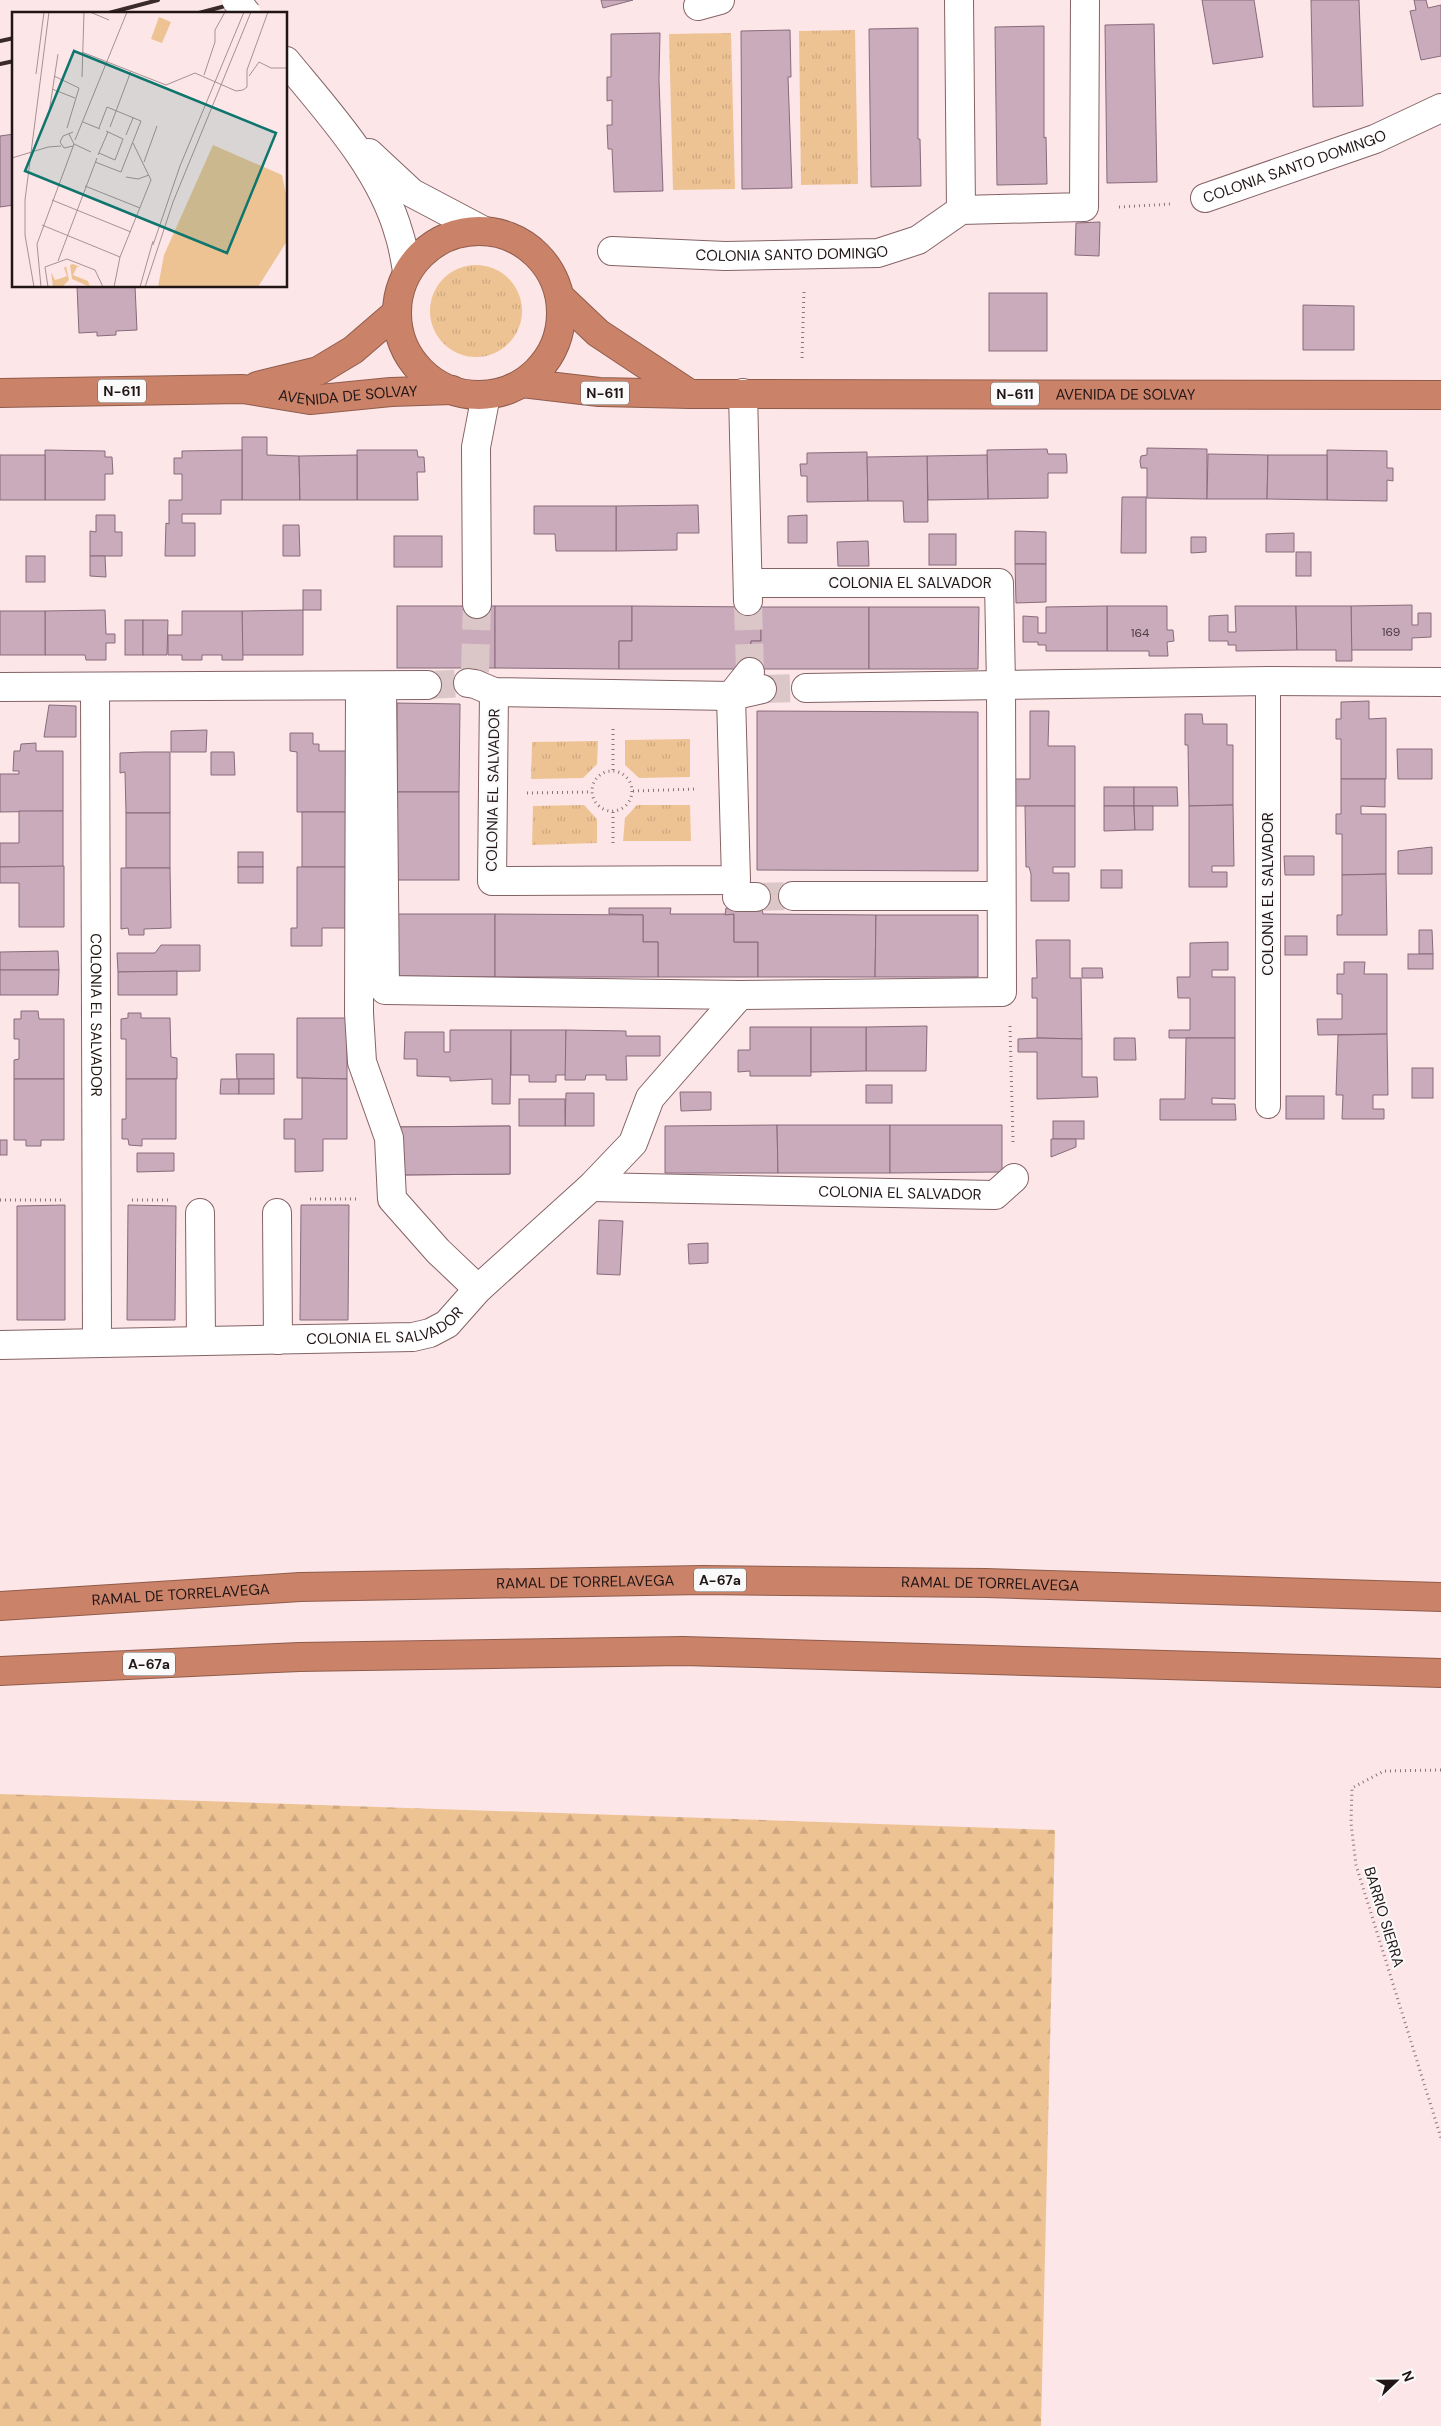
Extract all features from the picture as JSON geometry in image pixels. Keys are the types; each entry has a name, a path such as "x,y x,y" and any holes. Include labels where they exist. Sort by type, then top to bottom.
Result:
{"highway":[{"name":"N-611","path":"484,230 518,240 533,251 545,264 554,280 560,297 562,313 554,346 546,361 522,383 504,391 486,395 468,395 434,382 418,368 407,352 399,333 396,313 407,271 418,257 432,244 448,236 466,231 484,230"},
{"name":"N-611","path":"560,297 598,334 690,394"},
{"name":"AVENIDA DE SOLVAY","path":"243,389 318,371 353,350 396,313"},
{"name":"AVENIDA DE SOLVAY","path":"522,383 599,392 690,394 1441,395"},
{"name":"AVENIDA DE SOLVAY","path":"0,393 243,389 310,400 391,392 452,390"},
{"name":"RAMAL DE TORRELAVEGA","path":"0,1606 300,1587 702,1580 986,1583 1441,1596"},
{"name":"A-67a","path":"0,1671 298,1657 683,1651 1441,1673"},
{"path":"0,1680 298,1657"}],"street":[{"path":"236,0 245,12"},
{"path":"959,0 961,210 1084,207 1079,1"},
{"path":"288,63 343,131 382,192 399,233 407,271"},
{"name":"COLONIA SANTO DOMINGO","path":"1205,198 1375,139 1441,108"},
{"path":"343,131 412,193 484,230"},
{"name":"COLONIA SANTO DOMINGO","path":"612,251 725,256 878,254 900,248 918,240 961,210"},
{"name":"COLONIA EL SALVADOR","path":"743,393 748,592 999,583 1002,992"},
{"path":"476,604 476,447 486,395"},
{"name":"COLONIA EL SALVADOR","path":"731,696 734,788 741,894 492,881 493,793 478,683 731,696 756,681"},
{"path":"806,688 1268,681 1441,682"},
{"path":"0,687 427,685"},
{"path":"371,686 386,990 739,988 1002,992"},
{"name":"COLONIA EL SALVADOR","path":"371,686 360,1013 362,1062 389,1138 392,1199 438,1252 478,1290"},
{"name":"COLONIA EL SALVADOR","path":"95,687 97,1343"},
{"path":"793,896 1001,896"},
{"name":"COLONIA EL SALVADOR","path":"0,1345 413,1337 430,1333 447,1324 478,1290 591,1187 633,1143 650,1098 739,988"},
{"name":"COLONIA EL SALVADOR","path":"591,1187 995,1195 1014,1178"},
{"path":"200,1213 201,1341"},
{"name":"COLONIA EL SALVADOR","path":"277,1213 278,1340"}],"lane":[{"name":"COLONIA EL SALVADOR","path":"1268,681 1268,1106"}],"path":[{"name":"COLONIA SANTO DOMINGO","path":"1084,207 1159,206 1205,198"},
{"path":"801,394 805,256"},
{"path":"613,771 627,777 633,790 632,799 627,806 613,812 598,806 591,792 598,777 613,771"},
{"path":"633,790 734,788"},
{"path":"493,793 591,792"},
{"path":"1002,992 1010,1009 1014,1178"},
{"name":"BARRIO SIERRA","path":"1441,1770 1384,1771 1352,1788 1351,1823 1356,1865 1441,2138"}],"green space":[{"path":"855,30 858,184 801,185 799,31"},
{"path":"731,33 735,189 673,190 669,34"},
{"path":"467,265 485,265 502,272 515,285 522,302 522,320 515,337 502,350 485,357 467,357 450,350 437,337 430,320 430,302 437,285 450,272"},
{"path":"690,739 690,777 639,778 625,765 625,740"},
{"path":"598,741 597,764 583,778 531,779 532,742"},
{"path":"584,805 597,819 597,843 532,845 533,806"},
{"path":"637,805 690,805 691,841 623,841 625,818"},
{"path":"0,1794 1055,1830 1041,2426 0,2426"}],"building":[{"path":"601,0 633,0 603,8"},
{"path":"1202,0 1254,0 1263,57 1213,64"},
{"path":"1311,0 1359,0 1363,106 1313,107"},
{"path":"1414,0 1426,0 1428,8 1441,5 1441,56 1421,60 1410,11 1416,10"},
{"path":"1154,24 1157,182 1107,183 1105,25"},
{"path":"1044,26 1044,138 1046,137 1047,184 997,185 995,27"},
{"path":"918,28 918,139 920,139 921,186 871,187 869,29"},
{"path":"790,30 791,77 788,77 792,188 742,189 741,31"},
{"path":"660,33 659,80 663,191 614,192 612,149 608,149 607,125 612,125 612,100 607,101 607,77 611,77 611,34"},
{"path":"12,134 12,205 0,207 0,136"},
{"path":"1100,222 1099,256 1075,255 1076,223"},
{"path":"77,288 135,288 137,330 116,331 116,335 97,336 97,332 79,333"},
{"path":"989,293 1047,293 1047,351 989,351"},
{"path":"1303,305 1354,306 1354,350 1303,350"},
{"path":"242,437 267,437 267,455 299,456 300,500 242,500"},
{"path":"1147,448 1207,449 1207,499 1146,498 1146,553 1121,553 1122,497 1147,497 1147,468 1141,468 1140,461 1141,456 1147,455"},
{"path":"1047,449 1048,454 1066,454 1067,464 1067,473 1048,473 1048,498 988,499 987,450"},
{"path":"45,450 105,451 105,457 112,457 113,474 105,474 105,500 45,500"},
{"path":"242,450 242,500 221,500 221,514 182,514 182,523 195,523 195,556 165,556 166,523 169,524 169,500 182,500 182,474 174,474 174,458 182,458 182,451"},
{"path":"357,450 417,450 418,457 424,457 425,472 417,472 418,500 357,500"},
{"path":"1327,450 1387,451 1387,468 1393,468 1393,481 1387,480 1387,501 1327,500"},
{"path":"867,452 868,501 807,502 807,476 801,476 800,464 807,464 807,453"},
{"path":"1208,454 1268,455 1267,499 1207,499"},
{"path":"0,455 45,455 45,500 0,500"},
{"path":"357,455 357,500 300,500 299,456"},
{"path":"987,455 988,499 928,500 927,456"},
{"path":"1268,455 1327,455 1327,500 1267,499"},
{"path":"927,456 928,522 904,522 903,501 868,501 867,457"},
{"path":"698,505 699,533 677,533 677,550 616,551 616,506"},
{"path":"534,506 616,506 616,551 556,551 555,534 534,534"},
{"path":"96,515 115,515 115,532 122,532 122,556 90,556 90,531 96,532"},
{"path":"807,515 807,543 788,543 788,516"},
{"path":"283,525 299,525 300,556 283,556"},
{"path":"1015,531 1046,532 1046,564 1015,564"},
{"path":"1294,533 1294,552 1266,552 1266,534"},
{"path":"929,534 956,534 956,565 929,565"},
{"path":"394,536 442,536 442,567 394,567"},
{"path":"1191,537 1206,537 1206,552 1191,553"},
{"path":"868,541 869,566 838,566 837,542"},
{"path":"1296,552 1311,552 1311,576 1296,576"},
{"path":"26,556 45,556 45,582 26,582"},
{"path":"90,556 105,556 106,577 90,576"},
{"path":"1015,564 1046,564 1046,602 1016,603"},
{"path":"303,590 321,590 321,610 303,610"},
{"path":"1412,605 1412,625 1418,625 1418,613 1431,613 1431,637 1412,638 1412,650 1351,650 1351,606"},
{"path":"397,606 495,606 495,668 397,668"},
{"path":"495,606 632,606 632,641 619,641 619,669 495,668"},
{"path":"632,606 761,607 761,641 751,641 751,669 619,669 619,641 632,641"},
{"path":"1107,606 1167,606 1167,630 1173,630 1174,641 1167,642 1168,656 1149,656 1149,651 1107,651"},
{"path":"1107,606 1107,651 1046,651 1046,645 1038,645 1038,642 1023,642 1023,616 1038,617 1038,633 1046,633 1046,607"},
{"path":"1235,606 1296,606 1297,650 1236,651 1236,645 1228,645 1228,641 1209,641 1209,616 1228,615 1228,632 1236,632"},
{"path":"1296,606 1351,606 1352,661 1336,661 1336,650 1297,650"},
{"path":"761,607 869,607 869,669 751,669 751,641 761,641"},
{"path":"869,607 979,607 978,669 869,669"},
{"path":"105,610 106,634 115,634 115,643 106,643 106,660 86,660 85,655 45,655 45,611"},
{"path":"303,610 303,655 242,655 242,611"},
{"path":"0,611 45,611 45,655 0,655"},
{"path":"182,611 242,611 243,660 222,660 222,655 202,655 202,660 182,660 182,655 168,655 168,635 182,635"},
{"path":"125,620 143,620 143,655 125,655"},
{"path":"143,620 168,620 167,655 143,655"},
{"path":"1369,701 1369,719 1386,718 1386,779 1341,779 1341,739 1336,739 1336,719 1341,719 1341,702"},
{"path":"397,703 460,704 459,792 397,792"},
{"path":"49,705 76,706 76,737 44,737"},
{"path":"757,711 978,712 978,871 757,870"},
{"path":"1030,711 1049,711 1048,746 1075,746 1075,806 1015,806 1015,779 1030,779"},
{"path":"1185,714 1202,714 1203,724 1227,724 1227,745 1233,745 1233,805 1189,806 1188,745 1185,745"},
{"path":"207,730 206,752 171,752 171,731"},
{"path":"290,733 313,733 313,744 319,744 319,751 347,751 347,812 297,812 297,752 290,751"},
{"path":"36,743 36,751 63,751 63,811 0,812 0,774 19,774 19,771 13,771 14,751 20,751 21,744"},
{"path":"1397,749 1432,749 1432,779 1398,779"},
{"path":"170,752 170,813 126,813 125,772 120,773 120,753"},
{"path":"211,752 234,752 235,775 211,775"},
{"path":"1341,779 1385,779 1385,807 1361,806 1361,814 1386,814 1386,874 1342,875 1342,834 1336,834 1336,814 1341,814"},
{"path":"1104,787 1134,787 1134,806 1104,806"},
{"path":"1134,787 1177,787 1178,806 1134,806"},
{"path":"397,792 459,792 459,880 397,880"},
{"path":"1233,805 1234,866 1212,866 1212,872 1227,872 1227,887 1189,887 1189,806"},
{"path":"1025,806 1075,806 1075,867 1053,867 1053,873 1069,873 1069,901 1031,901 1031,874 1029,867 1026,867"},
{"path":"1104,806 1134,806 1135,830 1104,831"},
{"path":"1134,806 1153,806 1153,830 1135,830"},
{"path":"19,811 63,811 63,867 0,867 0,843 19,843"},
{"path":"302,812 347,812 347,867 302,867"},
{"path":"126,813 170,813 170,868 126,868"},
{"path":"1432,847 1432,874 1398,874 1398,851"},
{"path":"238,852 263,852 263,867 238,867"},
{"path":"1284,856 1314,856 1314,875 1285,875"},
{"path":"64,866 64,927 19,927 19,883 0,883 0,867"},
{"path":"238,867 263,867 263,883 238,883"},
{"path":"297,867 347,867 347,928 322,928 322,946 291,946 291,928 297,928"},
{"path":"121,868 170,868 171,928 144,929 144,935 129,935 128,928 121,929"},
{"path":"1101,870 1122,870 1122,888 1101,888"},
{"path":"1386,874 1387,935 1337,935 1337,915 1342,915 1342,875"},
{"path":"609,908 671,908 670,914 734,914 734,942 758,942 758,977 658,977 658,942 643,942 643,915 609,914"},
{"path":"726,908 762,909 763,914 876,915 875,977 758,977 758,942 734,942 734,914 725,915"},
{"path":"397,914 495,914 495,977 397,976"},
{"path":"495,914 643,915 643,942 658,942 658,977 495,977"},
{"path":"876,915 978,915 978,977 875,977"},
{"path":"1419,930 1432,930 1433,954 1419,954"},
{"path":"1285,936 1307,936 1307,955 1285,955"},
{"path":"1036,940 1070,940 1070,978 1081,978 1082,1039 1037,1038 1037,998 1032,998 1032,978 1037,978"},
{"path":"1228,942 1228,970 1212,970 1212,977 1235,977 1235,1038 1169,1038 1169,1030 1190,1030 1190,998 1178,998 1177,977 1190,977 1190,943"},
{"path":"161,945 200,945 200,971 118,972 117,953 155,953"},
{"path":"58,951 59,970 0,970 0,952"},
{"path":"1408,954 1433,954 1433,969 1408,969"},
{"path":"1344,962 1365,962 1364,974 1387,974 1387,1034 1318,1035 1317,1019 1342,1019 1342,994 1337,994 1337,974 1344,974"},
{"path":"1082,968 1102,968 1103,978 1082,978"},
{"path":"0,970 59,970 58,995 0,995"},
{"path":"177,971 177,995 118,995 118,972"},
{"path":"21,1011 38,1011 39,1019 64,1019 64,1079 14,1079 14,1060 19,1059 19,1039 14,1039 14,1019 21,1019"},
{"path":"128,1013 141,1013 141,1018 170,1018 171,1057 177,1058 177,1079 126,1079 126,1039 121,1039 121,1019 128,1018"},
{"path":"297,1018 347,1018 347,1079 297,1078"},
{"path":"927,1026 926,1071 866,1071 866,1027"},
{"path":"750,1027 811,1027 811,1076 750,1076 750,1071 738,1072 738,1050 750,1050"},
{"path":"811,1027 866,1027 866,1071 811,1072"},
{"path":"450,1030 511,1030 510,1104 492,1104 492,1079 450,1081 450,1077 417,1076 417,1059 404,1059 405,1032 444,1032 444,1052 450,1052"},
{"path":"511,1030 566,1030 566,1075 556,1075 556,1082 529,1082 529,1075 511,1075"},
{"path":"566,1030 626,1031 626,1036 660,1036 660,1056 626,1056 627,1080 606,1080 606,1075 586,1075 585,1080 565,1080"},
{"path":"1387,1034 1388,1095 1373,1095 1373,1109 1384,1109 1384,1119 1342,1119 1343,1095 1336,1095 1338,1035"},
{"path":"1114,1038 1135,1038 1136,1060 1114,1060"},
{"path":"1186,1038 1235,1038 1235,1099 1212,1098 1212,1104 1235,1104 1236,1120 1160,1120 1160,1099 1185,1099"},
{"path":"1018,1039 1082,1039 1082,1077 1097,1077 1098,1097 1037,1099 1037,1052 1018,1052"},
{"path":"236,1054 274,1054 274,1079 237,1079"},
{"path":"1412,1068 1433,1068 1433,1098 1412,1098"},
{"path":"302,1078 347,1079 347,1139 323,1139 323,1171 295,1172 295,1139 284,1139 284,1119 302,1119"},
{"path":"14,1079 64,1079 64,1140 41,1140 41,1146 26,1146 26,1140 14,1140"},
{"path":"126,1079 176,1079 176,1139 142,1139 142,1146 129,1145 128,1139 122,1139 122,1119 126,1119"},
{"path":"221,1079 239,1079 239,1094 220,1094"},
{"path":"239,1079 274,1079 274,1094 239,1094"},
{"path":"866,1085 892,1085 892,1103 866,1103"},
{"path":"680,1092 711,1092 711,1110 681,1111"},
{"path":"566,1093 594,1093 594,1126 565,1126"},
{"path":"1286,1096 1324,1096 1324,1119 1286,1119"},
{"path":"519,1099 565,1099 565,1126 519,1126"},
{"path":"1053,1121 1084,1121 1084,1139 1053,1139"},
{"path":"777,1125 778,1173 665,1173 665,1126"},
{"path":"777,1125 890,1125 890,1173 778,1173"},
{"path":"890,1125 1002,1125 1002,1172 890,1173"},
{"path":"510,1126 510,1174 396,1175 395,1127"},
{"path":"510,1126 510,1174 396,1175 395,1127"},
{"path":"1051,1139 1076,1139 1076,1147 1051,1157"},
{"path":"0,1140 7,1140 7,1155 0,1155"},
{"path":"137,1153 174,1153 174,1171 137,1172"},
{"path":"65,1205 65,1320 17,1320 17,1206"},
{"path":"128,1205 176,1206 175,1320 127,1320"},
{"path":"301,1205 349,1205 348,1320 300,1320"},
{"path":"599,1220 623,1221 620,1275 597,1274"},
{"path":"708,1243 708,1263 689,1264 688,1244"}],"tunnel":[{"path":"748,602 750,672"},
{"path":"475,672 477,604"},
{"path":"427,685 468,683"},
{"path":"762,689 806,688"},
{"path":"756,897 793,896"}],"railway":[{"path":"113,12 158,0"},
{"path":"203,12 248,0"},
{"path":"0,41 12,38"},
{"path":"0,64 12,61"}]}
